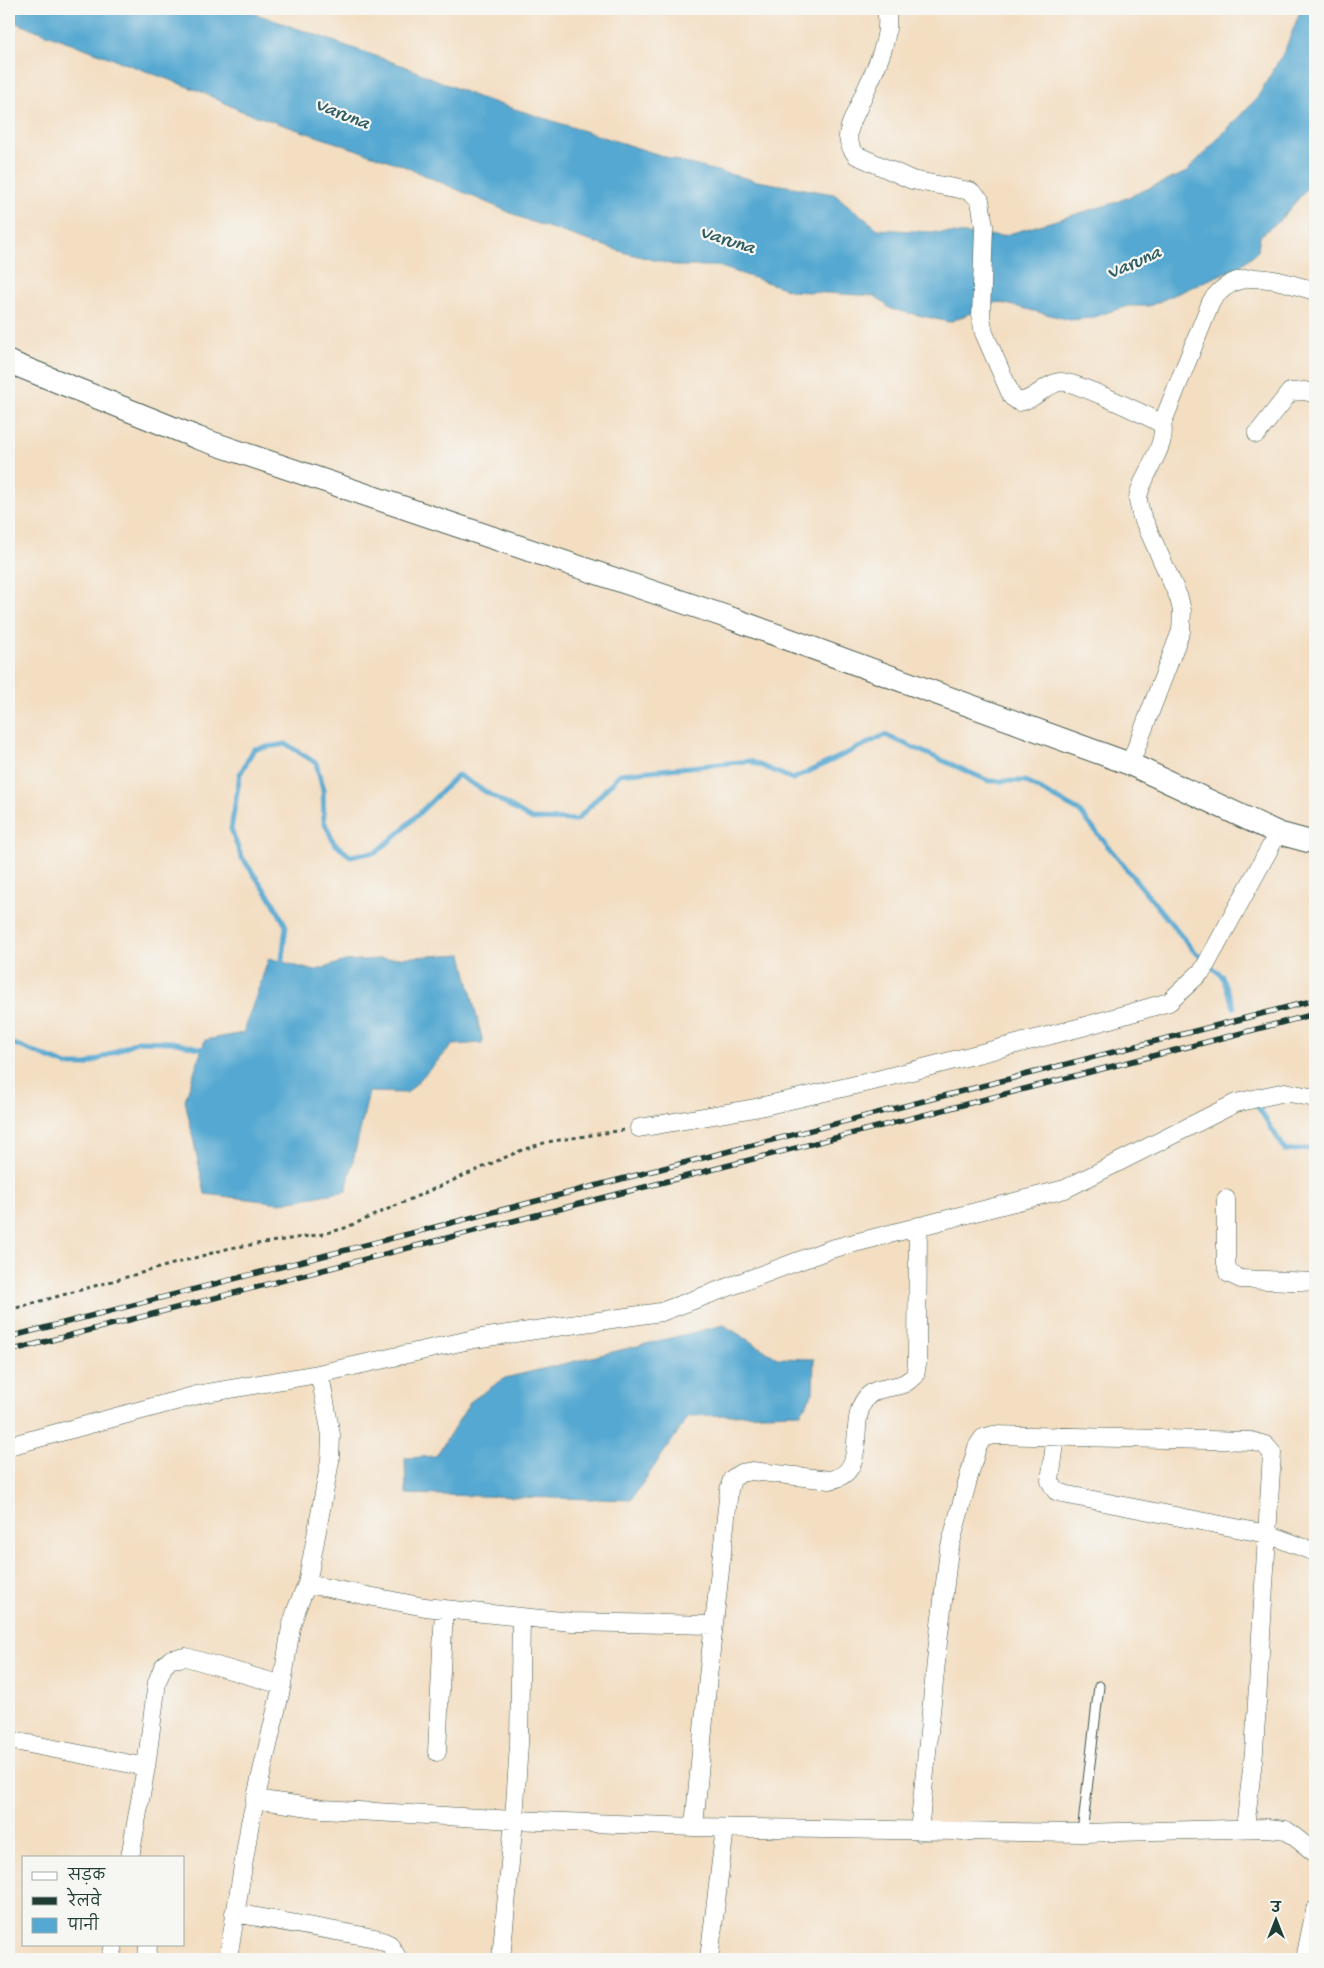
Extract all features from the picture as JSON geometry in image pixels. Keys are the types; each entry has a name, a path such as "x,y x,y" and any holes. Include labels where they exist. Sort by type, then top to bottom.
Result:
{"street":[{"path":"886,9 888,20 883,48 851,123 848,136 852,150 856,155 912,180 970,191 980,200 984,226 982,317 987,342 1012,397 1019,402 1028,401 1053,384 1061,382 1089,391 1162,424"},
{"path":"1130,764 1180,631 1182,611 1179,598 1141,514 1138,499 1162,440 1164,430 1162,424 1211,302 1218,292 1227,286 1253,277 1270,279 1315,291"},
{"path":"9,362 198,438 733,619 1130,764 1278,833 1315,842"},
{"path":"1257,434 1290,392 1305,391 1315,394"},
{"path":"639,1128 755,1108 872,1081 1082,1027 1169,1002 1203,970 1278,833"},
{"path":"9,1446 201,1394 318,1374 474,1339 661,1312 831,1249 1065,1189 1236,1103 1285,1092 1315,1098"},
{"path":"1226,1199 1226,1263 1228,1274 1241,1279 1315,1282"},
{"path":"694,1827 714,1626 729,1490 732,1479 741,1473 752,1471 830,1480 841,1478 849,1471 854,1462 860,1408 867,1396 877,1390 905,1383 914,1376 917,1364 918,1226"},
{"path":"228,1959 234,1913 255,1799 282,1685 291,1627 296,1608 308,1584 330,1461 331,1435 318,1374"},
{"path":"919,1832 949,1550 977,1446 983,1438 994,1434 1252,1441 1265,1445 1272,1453 1254,1752 1245,1828"},
{"path":"1056,1436 1050,1481 1056,1491 1068,1495 1267,1534 1315,1552"},
{"path":"308,1584 425,1607 520,1617 572,1622 714,1626"},
{"path":"437,1752 444,1609"},
{"path":"501,1959 519,1744 520,1617"},
{"path":"130,1856 146,1767 156,1682 163,1667 171,1659 186,1657 282,1685"},
{"path":"9,1740 146,1767"},
{"path":"255,1799 322,1809 514,1820 725,1828 1082,1833 1267,1828 1286,1830 1315,1853"},
{"path":"709,1959 725,1828"},
{"path":"1305,1959 1315,1910"},
{"path":"234,1913 375,1938 389,1944 398,1959"},
{"path":"112,1959 114,1946"},
{"path":"147,1959 148,1946"}],"lane":[{"path":"1082,1833 1099,1686"}],"path":[{"path":"9,1310 230,1248 323,1234 345,1228 522,1150 547,1142 639,1128"}],"water":[{"name":"Varuna","path":"9,9 242,9 401,65 477,97 685,163 757,181 834,194 878,229 1002,236 1114,203 1185,173 1257,98 1285,50 1301,9 1315,9 1315,180 1279,221 1260,236 1258,251 1240,266 1149,306 1128,306 1090,318 1070,320 998,302 949,322 891,309 875,296 793,291 718,266 678,266 626,253 529,221 399,164 239,110 202,92 9,20"},
{"path":"462,954 483,1043 453,1045 407,1093 369,1092 346,1191 280,1203 205,1194 185,1100 205,1040 243,1033 269,958 314,971 345,961"},
{"path":"724,1325 777,1358 814,1359 813,1393 801,1413 689,1416 631,1500 406,1494 405,1458 436,1456 471,1401 505,1378"}],"waterway":[{"path":"279,968 282,960 286,926 272,900 241,856 231,829 240,774 254,749 286,744 316,763 323,789 324,821 334,843 350,856 377,852 458,775 531,819 577,820 620,774 750,761 793,779 885,735 989,781 1025,781 1079,811 1193,950 1222,976 1234,1007"},
{"path":"9,1042 67,1065 86,1065 138,1041 172,1042 208,1050"},
{"path":"1256,1104 1286,1151 1315,1148"}],"railway":[{"path":"9,1337 1315,1000"},
{"path":"9,1351 1315,1014"}]}
